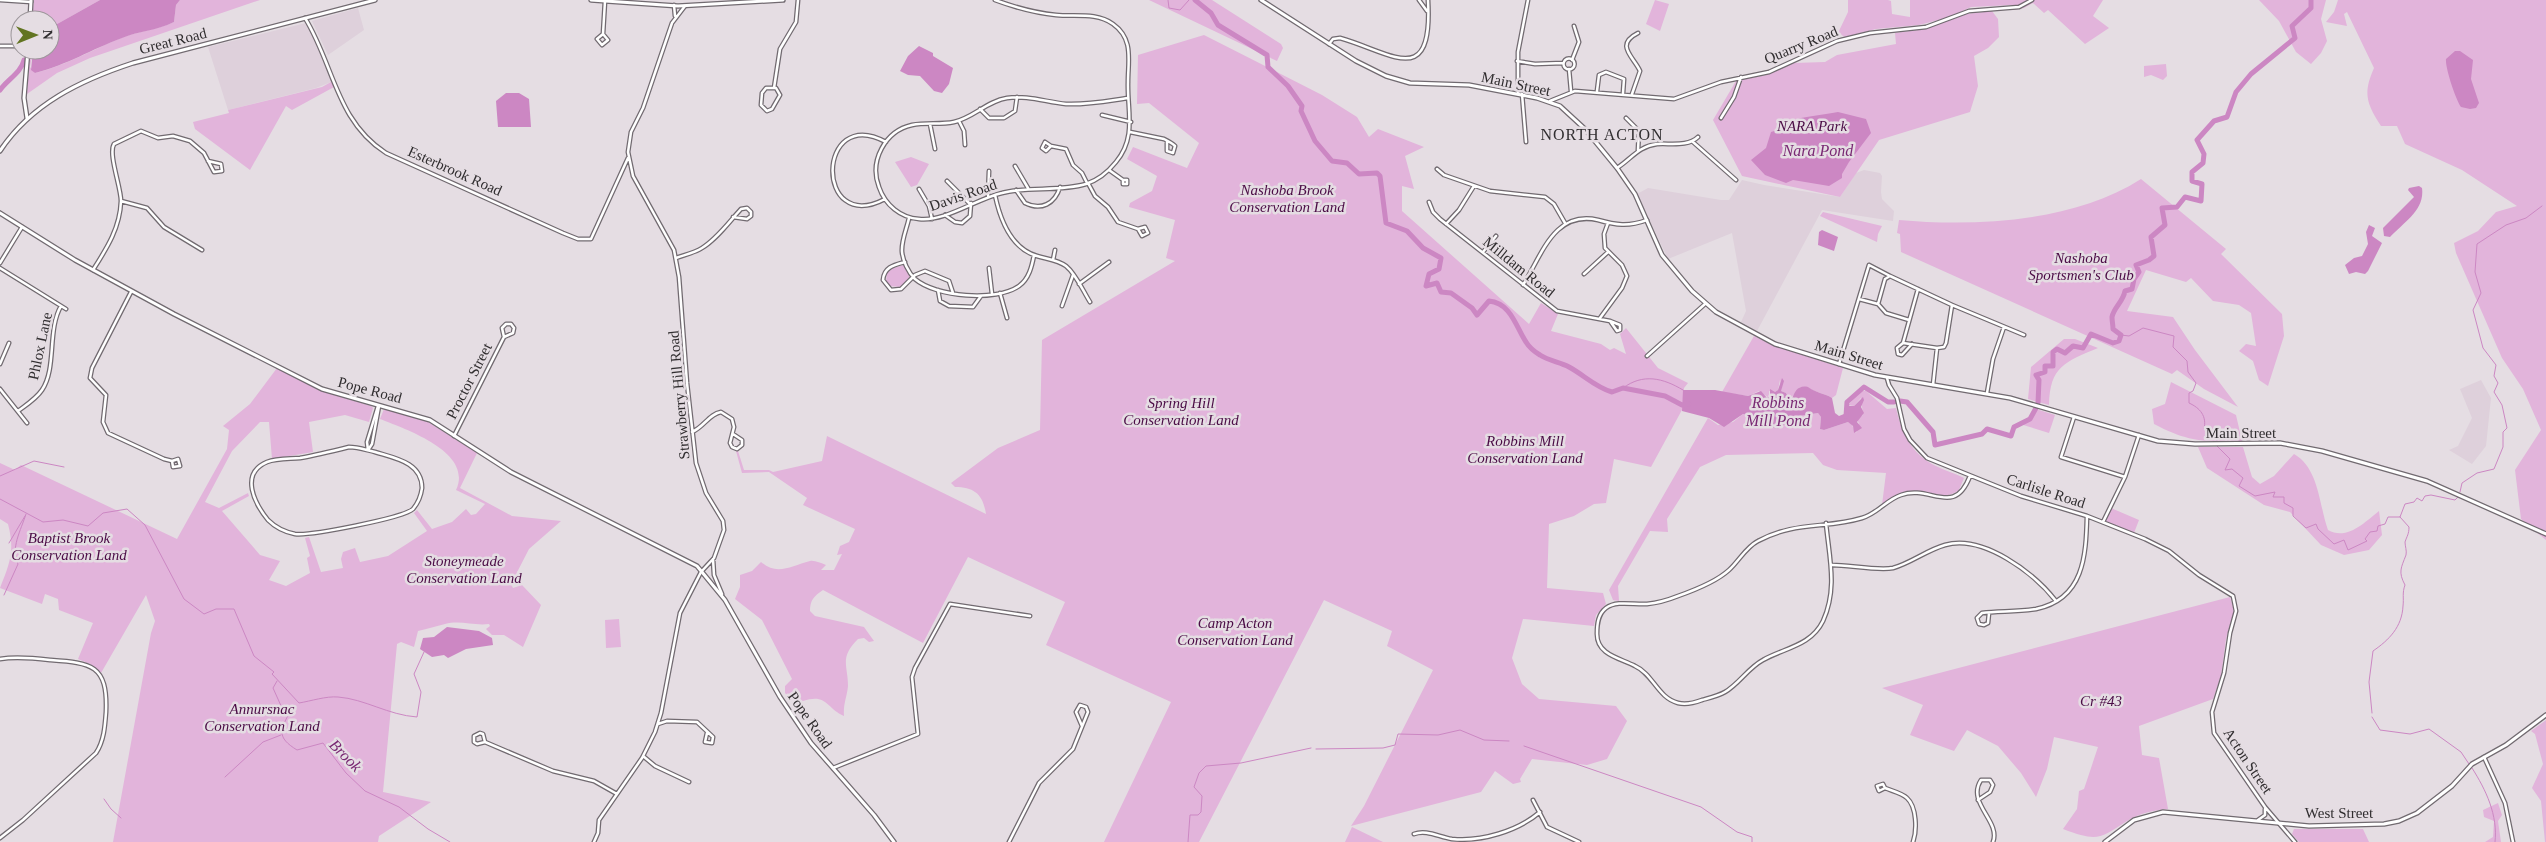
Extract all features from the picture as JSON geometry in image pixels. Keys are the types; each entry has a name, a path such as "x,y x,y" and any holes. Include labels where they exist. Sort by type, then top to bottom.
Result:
{"main road":[{"name":"Great Road","path":"0,150 27,118 64,92 114,69 375,0"},
{"path":"590,0 674,6 783,0"},
{"name":"Main Street","path":"1261,0 1373,71 1410,83 1458,84 1520,94 1550,101 1573,116 1617,168 1635,194 1666,262 1705,304 1728,320 1775,344 1887,378 1987,393 2158,441 2189,444 2280,444 2322,451 2427,481 2546,534"},
{"path":"27,60 24,98 27,118"},
{"name":"Pope Road","path":"0,213 131,292 322,389 430,420 511,472 635,535 671,551 702,570 725,600 780,697 832,768 866,805 894,842"},
{"name":"West Street","path":"2105,842 2134,820 2153,813 2182,813 2290,824 2384,824 2404,820 2417,813 2447,790 2472,764 2506,745 2546,715"}],"street":[{"path":"0,0 31,1"},
{"path":"774,88 779,52 796,23 798,0"},
{"name":"Davis Road","path":"910,218 932,219 988,196 1016,190 1088,183 1109,170 1124,150 1131,122 1128,98 1129,51 1122,33 1112,23 1094,17 1037,12 994,0"},
{"path":"1419,0 1427,11"},
{"path":"1328,44 1333,39 1340,38 1396,59 1408,60 1421,52 1428,0"},
{"path":"1526,142 1517,61 1528,0"},
{"name":"Quarry Road","path":"1550,101 1571,91 1597,91 1674,98 1741,77 1769,72 1837,41 1870,33 1926,27 1973,10 2019,7 2032,0"},
{"path":"603,34 597,39 602,45 608,40 603,34 605,1"},
{"name":"Strawberry Hill Road","path":"594,842 598,833 599,820 643,756 658,724 676,626 684,605 702,570 714,558 723,536 724,526 701,482 692,432 681,295 676,258 630,168 628,158 631,132 643,108 675,18 686,5"},
{"name":"Strawberry Hill Road","path":"674,6 675,18"},
{"name":"Esterbrook Road","path":"305,18 323,51 336,89 348,113 370,143 386,153 562,234 587,240 593,236 622,167 628,158"},
{"path":"1569,69 1574,65 1572,60 1579,42 1574,26"},
{"path":"1632,94 1640,71 1630,57 1627,47 1630,38 1638,32"},
{"path":"1517,61 1534,64 1563,63 1566,59 1572,60"},
{"path":"1563,63 1565,68 1569,69"},
{"path":"1569,69 1571,91"},
{"path":"1597,91 1599,75 1606,72 1624,79 1623,93"},
{"path":"1722,118 1734,97 1741,77"},
{"path":"766,88 774,88 779,91 780,97 771,110 765,111 761,105 763,91 766,88"},
{"path":"980,109 990,118 1004,118 1015,111 1017,97"},
{"path":"1034,255 1023,282 1013,289 1000,293 981,296 953,293 938,290 913,277 905,262 902,248 910,218 894,209 885,199 879,187 876,173 877,160 886,142 896,132 908,126 959,121 1000,99 1017,97 1084,104 1128,98"},
{"path":"1102,115 1131,122"},
{"path":"1626,118 1639,131 1638,150"},
{"path":"959,121 964,131 965,145"},
{"path":"930,124 935,149"},
{"path":"93,270 114,233 121,201 112,146 119,140 145,131 158,138 173,136 190,141 200,149 214,172 222,171 221,164 208,161"},
{"path":"1130,132 1150,134 1167,141 1175,146 1173,153 1167,151 1167,141"},
{"path":"885,199 867,205 848,200 836,188 831,172 834,157 848,141 867,136 886,142"},
{"path":"1694,142 1698,137"},
{"path":"1617,168 1638,150 1655,144 1694,142 1736,180"},
{"path":"1051,146 1067,150 1073,165 1082,173 1095,196 1108,207 1118,222 1138,229 1145,227 1148,233 1145,236 1141,236 1138,229"},
{"path":"1015,166 1028,189"},
{"path":"622,167 630,168"},
{"path":"1437,169 1444,175 1490,191 1545,197 1554,204 1565,223"},
{"path":"988,196 989,170"},
{"path":"1109,170 1123,180"},
{"path":"945,215 955,222 965,222 971,213 971,203 947,181"},
{"path":"1446,224 1459,210 1474,186"},
{"path":"1016,190 1025,203 1039,207 1052,202 1060,187"},
{"path":"919,189 929,206 932,219"},
{"path":"995,195 1001,217 1012,239 1034,255 1064,264 1073,274 1090,302"},
{"path":"121,201 147,208 164,226 202,250"},
{"name":"Milldam Road","path":"1429,202 1433,212 1446,224 1523,285 1562,313 1600,318 1610,321 1620,325 1620,330 1615,329 1610,321"},
{"path":"676,258 703,248 733,217 743,208 748,208 751,212 751,216 747,219 733,217"},
{"path":"1523,285 1552,235 1565,223 1581,218 1622,226 1647,220"},
{"path":"1600,318 1622,288 1627,276 1622,265 1608,252 1603,241 1608,223"},
{"path":"0,263 22,227"},
{"path":"1483,252 1496,236"},
{"path":"1053,260 1055,250"},
{"path":"1584,274 1608,252"},
{"path":"905,262 886,270 883,277 885,284 891,290 901,290 913,277 922,271 940,276 951,283 953,293"},
{"path":"1079,284 1109,262"},
{"path":"1839,364 1869,265 1918,290 2024,336"},
{"path":"0,268 66,309"},
{"path":"989,268 992,294"},
{"path":"1062,306 1073,274"},
{"path":"1878,304 1886,279 1890,276"},
{"path":"938,290 938,298 942,303 956,307 972,307 981,296"},
{"path":"1912,344 1902,355 1898,354 1897,348 1903,343 1918,290"},
{"path":"131,292 93,366 90,377 106,394 103,422 106,432 172,461"},
{"path":"1000,293 1007,318"},
{"path":"1859,299 1878,304 1886,313 1909,320"},
{"path":"1647,356 1705,304"},
{"path":"1903,343 1937,348 1944,347 1952,305"},
{"name":"Phlox Lane","path":"18,411 38,395 45,385 55,322 61,306"},
{"name":"Proctor Street","path":"454,436 504,337 513,333 514,329 510,324 506,324 502,328 504,337"},
{"path":"1987,393 1993,359 2004,327"},
{"path":"0,364 9,343"},
{"path":"1933,385 1937,348"},
{"name":"Carlisle Road","path":"1887,378 1888,386 1897,398 1904,429 1919,451 1927,458 2021,496 2087,516 2145,539 2169,551 2199,575 2233,596"},
{"path":"0,389 27,424"},
{"path":"368,450 367,442 375,410 379,404"},
{"path":"692,432 700,428 713,415 722,412 732,419 733,434 730,445 737,449 742,445 742,440 733,434"},
{"path":"2074,417 2061,458 2126,477"},
{"path":"2103,522 2126,477 2139,436"},
{"path":"349,447 368,450 403,461 416,470 421,482 421,493 410,512 398,517 296,534 284,531 271,522 252,496 253,476 258,468 267,462 349,447"},
{"path":"1826,523 1832,565 1830,597 1824,620 1816,632 1799,645 1761,661 1720,694 1690,704 1674,701 1663,694 1641,669 1609,654 1598,642 1598,618 1609,606 1650,603 1673,598 1725,573 1760,540 1792,527 1867,517 1896,497 1908,493 1945,498 1954,497 1964,490 1970,476"},
{"path":"1989,612 1988,623 1984,626 1979,624 1978,615 1989,612 2037,608 2056,601 2069,590 2082,570 2086,552 2087,516"},
{"path":"1832,565 1890,568 1944,545 1970,543 1995,552 2042,585 2056,601"},
{"name":"Pope Road","path":"714,558 714,575 725,600"},
{"name":"Acton Street","path":"2233,596 2236,611 2230,633 2224,673 2212,712 2212,726 2221,745 2266,807 2296,842"},
{"path":"832,768 918,734 912,677 950,604 1030,616"},
{"path":"0,659 21,658 85,663 92,667 100,676 105,689 106,702 104,735 96,753 23,820 0,838"},
{"path":"1009,842 1039,783 1068,755 1082,726 1088,709 1080,705 1076,712 1082,726"},
{"path":"658,724 666,721 697,722 707,733"},
{"path":"485,742 483,734 480,733 474,736 474,742 477,744 485,742 553,771 594,781 617,794"},
{"path":"643,756 655,766 689,782"},
{"path":"2484,757 2505,803 2514,842"},
{"path":"1978,800 1990,792 1993,785 1990,780 1984,779 1979,783 1978,800 1994,830 1993,842"},
{"path":"1884,788 1905,796 1912,804 1916,829 1913,842"},
{"path":"1533,800 1547,827 1579,842"},
{"path":"2258,821 2265,815 2266,807"},
{"path":"1414,834 1424,832 1452,839 1473,839 1514,830 1540,812"},
{"path":"2288,833 2290,824"}],"shaded area":[{"path":"358,8 364,30 328,55 312,21"},
{"path":"306,23 320,46 331,82 316,88 228,110 208,47"},
{"path":"1864,170 1880,173 1882,176 1882,199 1894,211 1893,221 1822,210 1757,331 1741,322 1746,311 1732,233 1668,259 1637,194 1648,188 1729,200 1742,180 1840,197 1856,173"},
{"path":"2481,380 2491,398 2486,446 2472,464 2449,450 2458,446 2472,418 2460,389"}],"green space":[{"path":"34,0 100,0 60,22 60,10 33,10"},
{"path":"180,0 260,0 90,58 57,73 27,94 29,60 31,60 30,67 35,73 69,62 121,38 174,22 176,5"},
{"path":"1149,0 1212,0 1281,44 1283,48 1277,61"},
{"path":"1655,0 1669,4 1660,31 1646,24"},
{"path":"1848,0 1888,0 1891,1 1892,14 1910,17 1910,0 2103,0 2093,16 2109,28 2085,44 2048,10 2044,13 2033,3 2024,8 2013,10 2012,5 1971,7 1950,17 1919,25 1876,29 1845,37 1838,33 1848,12"},
{"path":"2259,0 2326,0 2321,19 2327,41 2321,53 2311,64 2296,52 2279,21"},
{"path":"2338,0 2546,0 2546,540 2521,519 2515,470 2541,430 2523,389 2502,358 2456,253 2454,243 2478,231 2496,212 2517,206 2462,170 2405,144 2397,126 2381,126 2369,104 2367,91 2374,68 2347,12 2344,14 2347,26 2326,22 2334,12"},
{"name":"NARA Park","path":"1992,11 1998,19 1999,37 1988,48 1974,56 1978,86 1970,112 1879,140 1840,197 1742,176 1713,120 1736,81 1767,75 1794,63 1825,62 1837,55 1896,44 1895,33 1925,29 1967,14"},
{"path":"1204,35 1322,95 1357,117 1369,137 1378,129 1424,147 1405,156 1414,189 1402,186 1402,211 1529,324 1541,303 1558,314 1551,331 1601,344 1610,350 1614,348 1626,354 1620,334 1626,328 1658,368 1688,383 1684,388 1683,408 1651,467 1614,459 1606,503 1594,504 1574,516 1549,524 1547,588 1603,593 1606,604 1596,615 1594,626 1523,619 1512,658 1522,684 1539,699 1616,706 1627,721 1607,759 1587,765 1532,759 1520,779 1521,782 1513,784 1495,771 1481,792 1351,826 1364,806 1433,670 1387,646 1392,631 1324,600 1199,842 1104,842 1171,702 1046,645 1065,602 968,557 923,643 823,590 820,592 811,604 810,611 815,616 864,627 874,641 869,642 864,638 858,639 848,651 846,662 848,686 844,716 822,700 811,699 803,701 788,696 785,693 785,686 792,679 762,620 735,599 740,587 740,575 752,571 761,562 773,568 784,569 813,561 826,565 821,570 834,570 842,554 837,555 840,546 849,542 855,529 803,505 807,498 769,472 742,473 736,451 738,451 744,470 769,470 773,472 822,461 827,436 986,514 983,501 976,493 967,488 955,487 951,483 998,448 1040,430 1042,340 1175,261 1166,258 1175,220 1129,207 1130,203 1152,191 1157,176 1127,159 1133,147 1187,168 1199,143 1149,103 1137,104 1138,55"},
{"path":"326,64 334,87 292,110 286,106 250,170 195,129 193,122 229,113 228,110 322,87 331,82"},
{"path":"2166,64 2167,76 2163,80 2151,75 2144,77 2144,66"},
{"path":"911,157 929,164 917,185 911,187 895,162"},
{"name":"Nashoba Sportsmen's Club","path":"2141,179 2226,249 2221,254 2282,314 2284,336 2268,386 2259,380 2253,361 2239,351 2246,344 2256,346 2251,313 2239,305 2213,301 2191,278 2186,282 2146,270 2127,311 2173,317 2238,407 2204,389 2177,370 2172,374 1901,252 1900,234 1897,233 1899,220 1960,223 2024,218 2055,213 2086,205 2115,193"},
{"path":"1823,212 1882,226 1877,242 1820,216"},
{"path":"904,265 910,277 901,287 889,286 886,281 887,273 893,268"},
{"path":"1754,336 1772,345 1843,368 1836,395 1832,398 1807,387 1800,387 1790,399 1786,393 1781,391 1780,380 1778,390 1775,392 1769,391 1769,398 1759,391 1748,396 1722,392"},
{"path":"2064,339 2075,339 2098,348 2077,357 2062,367 2052,382 2049,405 2028,399 2031,367"},
{"path":"277,368 322,391 373,408 369,422 345,415 309,422 313,452 272,459 269,422 260,422 232,451 205,502 219,508 248,493 249,496 222,511 260,555 280,561 269,580 286,586 310,573 307,558 310,556 305,538 309,537 321,572 343,568 341,559 343,552 355,548 360,562 388,556 427,531 414,513 417,510 432,529 452,522 466,509 471,515 476,514 485,504 456,490 459,476 455,464 446,453 420,436 380,419 384,409 425,420 477,453 460,488 512,516 561,521 529,549 511,584 513,588 522,585 541,605 523,647 504,635 492,635 486,629 490,626 489,624 456,623 418,631 414,647 401,642 397,644 383,792 431,802 379,836 378,842 113,842 151,633 155,621 146,595 101,673 90,664 78,659 93,623 59,610 58,599 45,594 42,604 0,588 9,564 11,542 8,524 0,519 0,463 15,470 21,465 177,539 227,449 229,430 223,426 250,404"},
{"path":"2171,382 2236,415 2242,441 2197,440 2187,438 2154,424 2152,409 2165,404"},
{"path":"1861,391 1866,391 1887,409 1896,408 1901,426 1914,449 1927,461 1964,478 1959,490 1943,495 1917,491 1906,492 1895,496 1882,505 1886,473 1837,470 1823,465 1813,453 1726,455 1700,467 1667,519 1668,532 1650,531 1618,586 1619,601 1613,600 1609,590 1708,418 1718,425 1733,422 1743,414 1787,425 1799,416 1818,413 1821,417 1820,429 1824,430 1848,422 1851,423 1856,433 1859,424 1857,419 1863,415 1861,398 1854,406 1848,405"},
{"path":"2036,409 2055,415 2049,433 2020,424 2030,421"},
{"path":"2198,447 2243,447 2252,477 2260,484 2274,476 2294,454 2309,468 2317,488 2328,530 2335,533 2349,532 2362,525 2379,511 2382,535 2369,550 2344,555 2321,545 2290,512 2264,505 2207,468"},
{"path":"2111,508 2139,520 2134,533 2105,521"},
{"name":"Cr #43","path":"2230,597 2234,611 2226,639 2221,676 2213,699 2139,726 2142,755 2159,758 2168,809 2152,811 2137,816 2098,837 2084,836 2063,829 2077,809 2079,791 2084,789 2098,747 2054,737 2047,769 2036,797 2021,773 1998,746 1967,730 1954,751 1910,735 1923,705 1882,688"},
{"path":"619,619 621,647 606,648 605,620"},
{"path":"2546,720 2545,842 2541,801 2532,788 2543,764 2535,734 2531,731"},
{"path":"2498,803 2502,815 2498,821 2501,842 2485,842 2493,837 2494,821 2484,817 2483,810"},
{"path":"1352,827 1383,842 1345,842"},
{"path":"2294,829 2363,829 2369,842 2299,842 2292,834"}],"water":[{"path":"100,0 180,0 176,5 174,22 128,36 35,73 31,70 32,60 60,60 60,22"},
{"path":"919,46 933,53 933,56 953,68 949,84 942,93 934,91 920,76 908,75 900,71 908,56"},
{"path":"2455,51 2460,51 2473,60 2471,79 2479,103 2476,108 2461,107 2454,91 2446,59"},
{"path":"506,93 519,93 529,99 531,127 498,127 496,101"},
{"name":"Nara Pond","path":"1838,112 1866,119 1871,133 1849,162 1842,174 1842,178 1829,186 1793,180 1786,183 1765,175 1751,160 1766,148 1771,132 1801,118"},
{"path":"2419,186 2422,188 2422,196 2417,209 2390,237 2384,236 2383,228 2414,197 2408,190 2409,188"},
{"path":"2369,225 2375,228 2372,236 2382,243 2365,274 2356,272 2349,274 2345,265 2354,258 2362,256 2368,244 2366,232"},
{"path":"1822,230 1838,237 1834,251 1818,245 1819,232"},
{"name":"Robbins Mill Pond","path":"1782,378 1784,381 1781,391 1786,393 1789,399 1792,399 1799,388 1808,387 1832,398 1835,413 1839,416 1844,414 1848,406 1854,406 1863,397 1864,400 1861,407 1864,413 1857,422 1862,428 1854,433 1853,426 1848,422 1824,430 1820,429 1821,417 1818,413 1799,416 1778,429 1766,426 1764,418 1743,414 1724,427 1709,418 1682,411 1683,390 1715,390 1748,396 1761,391 1767,398 1770,396 1770,389 1775,392 1778,390"},
{"path":"447,627 479,631 492,638 493,645 466,649 448,658 444,655 432,657 420,649 423,638 434,637"}],"waterway":[{"path":"1168,0 1169,8 1180,10 1189,0"},
{"path":"1195,0 1211,13 1218,25 1267,55 1268,67 1288,86 1302,106 1301,111 1315,141 1332,161 1347,163 1359,174 1377,173 1380,176 1386,223 1407,231 1423,248 1441,258 1439,269 1429,274 1426,286 1437,283 1441,292 1451,293 1472,308 1477,315 1489,301 1503,306 1512,317 1527,344 1534,351 1547,359 1569,367 1606,390 1612,392 1623,388 1665,396 1682,405 1689,404"},
{"path":"2038,403 2039,380 2036,375 2045,372 2045,366 2053,366 2053,352 2057,349 2065,353 2073,346 2083,348 2091,334 2113,343 2119,341 2121,335 2113,329 2113,313 2125,291 2132,289 2134,279 2139,272 2136,265 2154,256 2151,237 2165,225 2162,208 2177,207 2185,197 2201,201 2202,184 2192,181 2192,172 2203,163 2204,154 2197,140 2214,121 2227,117 2236,92 2251,74 2295,38 2292,26 2311,8 2311,0"},
{"path":"0,90 17,72 24,60"},
{"path":"2460,492 2462,483 2477,473 2494,469 2503,447 2503,432 2507,428 2502,405 2494,392 2498,383 2494,376 2496,365 2483,348 2473,310 2481,293 2475,272 2477,244 2506,225 2526,218 2542,206"},
{"path":"2121,335 2129,336 2143,328 2174,336 2173,347 2187,361 2188,372 2196,383 2193,391 2189,393 2189,403 2202,413 2205,424 2204,429 2209,430 2209,435 2216,435 2217,441"},
{"path":"1623,388 1638,380 1653,379 1683,390"},
{"path":"1846,416 1847,402 1864,387 1888,402 1894,402"},
{"path":"1900,401 1907,402 1933,432 1935,445 1982,434 1987,429 2011,436 2014,427 2030,419 2036,408"},
{"path":"2217,446 2230,459 2225,470 2232,469 2243,478 2239,486 2255,496 2275,492 2273,497 2284,497 2284,503 2293,508 2293,516 2306,528 2316,524 2318,529 2334,544 2344,540 2348,550 2367,541 2365,539 2370,532 2377,531 2378,526 2385,524 2388,517 2400,517 2405,504 2414,502 2417,498 2422,501 2425,496 2431,495 2455,500 2458,497"},
{"path":"0,476 34,461 64,467"},
{"path":"0,499 43,522 63,520 88,526 103,513 127,509 145,525 184,599 204,614 216,609 234,609 254,656 274,672 272,674 299,703 333,697 348,698 406,716 417,717 421,692 414,674 424,652"},
{"path":"4,595 18,564 15,552 26,514"},
{"path":"9,543 25,516"},
{"path":"2372,713 2369,682 2373,651 2394,632 2402,614 2405,585 2401,570 2406,555 2405,542 2409,527 2400,517"},
{"name":"Brook","path":"277,681 273,688 282,708 291,710 284,723 282,733 290,745 297,750 323,743 346,773 365,791 399,807 428,829 450,842"},
{"path":"2372,717 2380,730 2410,734 2429,729 2461,752 2469,764"},
{"path":"1316,749 1383,748 1395,745 1398,734 1438,735 1460,730 1484,740 1509,741"},
{"path":"225,777 263,742 281,735"},
{"path":"1524,746 1701,807 1737,832 1752,837 1752,842"},
{"path":"1188,842 1190,815 1198,815 1201,812 1202,796 1194,787 1199,773 1206,766 1241,763 1311,748"},
{"path":"2472,768 2490,803 2495,822 2495,842"},
{"path":"104,799 121,818"}],"district":[{"name":"NORTH ACTON","path":"1602,134"}],"park label":[{"name":"Nashoba Brook Conservation Land","path":"1287,198"},
{"name":"Spring Hill Conservation Land","path":"1181,412"},
{"name":"Robbins Mill Conservation Land","path":"1525,450"},
{"name":"Baptist Brook Conservation Land","path":"69,546"},
{"name":"Stoneymeade Conservation Land","path":"464,570"},
{"name":"Camp Acton Conservation Land","path":"1235,632"},
{"name":"Annursnac Conservation Land","path":"262,718"}]}
